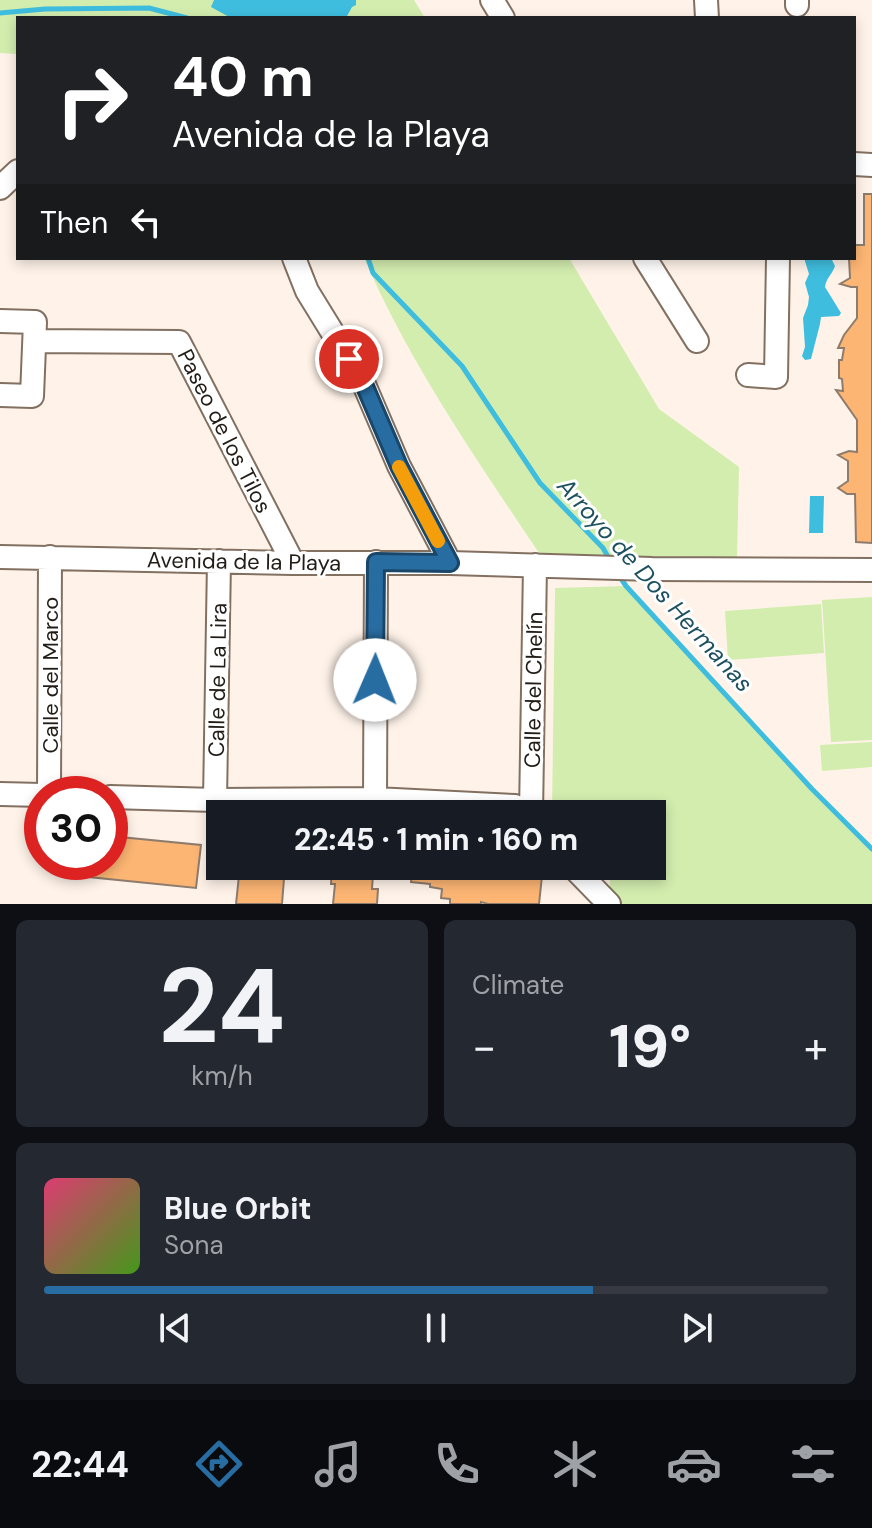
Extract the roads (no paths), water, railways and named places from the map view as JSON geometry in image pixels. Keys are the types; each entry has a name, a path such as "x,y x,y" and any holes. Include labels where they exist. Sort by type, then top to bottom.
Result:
{"street":[{"path":"0,188 16,173"},
{"path":"295,260 307,291 363,382 399,466 450,563"},
{"path":"646,260 697,341"},
{"path":"748,375 776,377 778,260"},
{"path":"0,321 35,322 32,396 0,395"},
{"name":"Paseo de los Tilos","path":"35,341 179,342 293,563"},
{"name":"Avenida de la Playa","path":"0,557 872,570"},
{"name":"Calle del Marco","path":"49,776 50,557"},
{"name":"Calle de La Lira","path":"215,800 219,561"},
{"path":"375,799 376,562"},
{"name":"Calle del Chelín","path":"530,800 535,565"},
{"path":"0,794 24,795"},
{"path":"128,798 395,800"},
{"path":"579,880 583,904"},
{"path":"585,880 609,904"}],"water":[{"path":"214,0 356,0 356,5 347,16 227,16 211,7"},
{"path":"805,260 832,260 835,266 825,287 841,313 839,316 821,317 811,359 805,360 802,356 805,347 803,318 808,305 805,283 809,274"},
{"path":"810,496 824,496 823,533 809,533"}],"waterway":[{"name":"Arroyo de Dos Hermanas","path":"0,13 45,9 149,8 179,16"},
{"name":"Arroyo de Dos Hermanas","path":"369,260 373,273 462,366 540,483 603,548 611,562"},
{"name":"Arroyo de Dos Hermanas","path":"618,574 812,789 872,849"}]}
